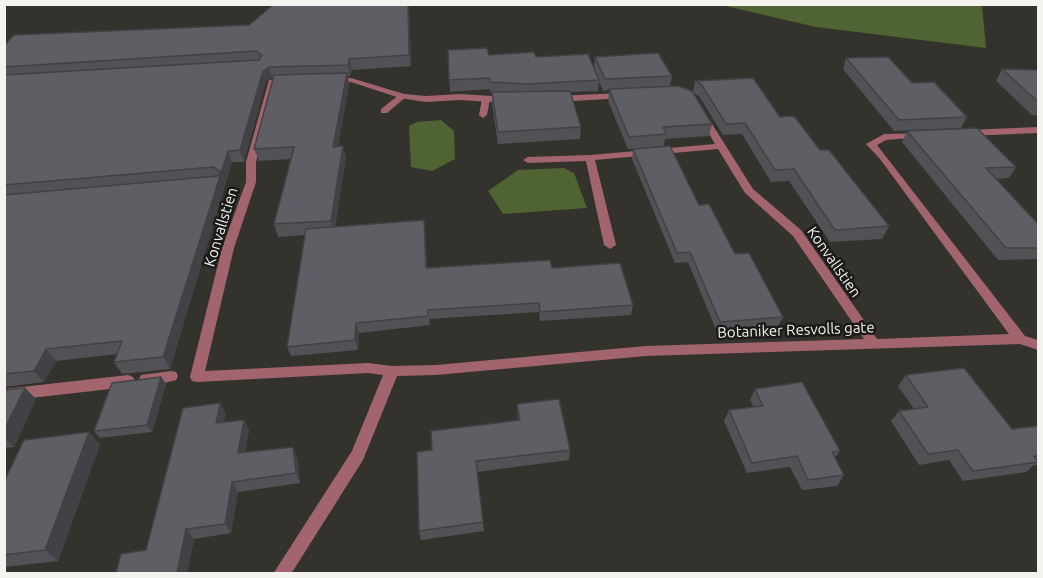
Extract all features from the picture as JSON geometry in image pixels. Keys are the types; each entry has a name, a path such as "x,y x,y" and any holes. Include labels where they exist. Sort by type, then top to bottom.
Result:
{"street":[{"path":"317,81 351,80 403,96 516,100"},
{"name":"Konvallstien","path":"294,82 272,82 251,162 251,182 228,249 196,377 368,368 392,371"},
{"path":"538,99 632,95"},
{"path":"384,111 403,96"},
{"path":"483,115 486,99"},
{"name":"Konvallstien","path":"699,108 749,191 797,233 874,344"},
{"path":"956,133 1038,130"},
{"path":"932,134 884,136 871,144 884,157 1020,339 1038,345"},
{"path":"528,160 590,158 720,146"},
{"path":"590,158 610,245"},
{"name":"Botaniker Resvolls gate","path":"392,371 436,370 646,351 1020,339"},
{"path":"281,573 358,455 392,371"},
{"path":"4,395 171,376"}],"green space":[{"path":"721,5 982,5 986,48 816,27"},
{"path":"441,120 454,131 455,159 432,171 411,167 409,126 417,122"},
{"path":"564,168 574,173 587,208 503,214 488,191 518,170"}],"building":[{"path":"274,4 408,4 409,55 349,59 348,65 269,67 263,71 240,150 228,151 163,357 114,362 122,341 46,349 34,371 4,374 4,195 218,176 221,172 213,167 4,185 4,75 259,60 262,55 256,51 4,67 4,46 14,35 249,25"},
{"path":"487,48 489,55 534,52 536,57 588,54 599,80 527,84 490,82 490,78 449,80 448,50"},
{"path":"658,53 672,76 605,79 595,57"},
{"path":"888,57 912,83 934,82 967,117 899,120 846,58"},
{"path":"1002,69 1038,70 1038,102"},
{"path":"347,73 333,147 343,146 331,221 274,224 294,147 254,149 274,75"},
{"path":"753,78 780,117 794,116 820,150 829,150 889,226 835,230 794,169 775,170 745,123 726,124 701,84 695,81"},
{"path":"678,86 692,91 712,124 663,127 666,134 629,137 609,89"},
{"path":"570,91 581,127 498,132 492,92"},
{"path":"977,128 1016,167 986,168 1038,224 1038,248 1006,248 907,131"},
{"path":"670,146 699,205 709,204 735,254 749,253 783,317 720,322 690,252 677,253 633,149"},
{"path":"424,220 426,268 550,260 552,268 620,263 633,305 540,312 539,303 428,310 428,316 356,323 355,340 287,347 306,229"},
{"path":"964,368 1012,429 1038,426 1038,456 1034,456 1038,462 973,471 958,450 928,454 899,411 928,407 906,375"},
{"path":"161,377 147,425 94,431 112,383"},
{"path":"802,382 840,451 832,452 844,475 808,480 797,456 752,463 729,410 763,406 755,389"},
{"path":"25,388 4,430 4,390"},
{"path":"559,399 570,450 476,461 483,522 419,531 417,452 432,450 431,431 520,420 517,404"},
{"path":"220,403 216,423 244,420 238,453 293,447 296,473 232,482 225,524 186,529 177,573 116,573 121,554 146,550 183,408"},
{"path":"89,432 45,550 4,555 4,482 24,440"}]}
